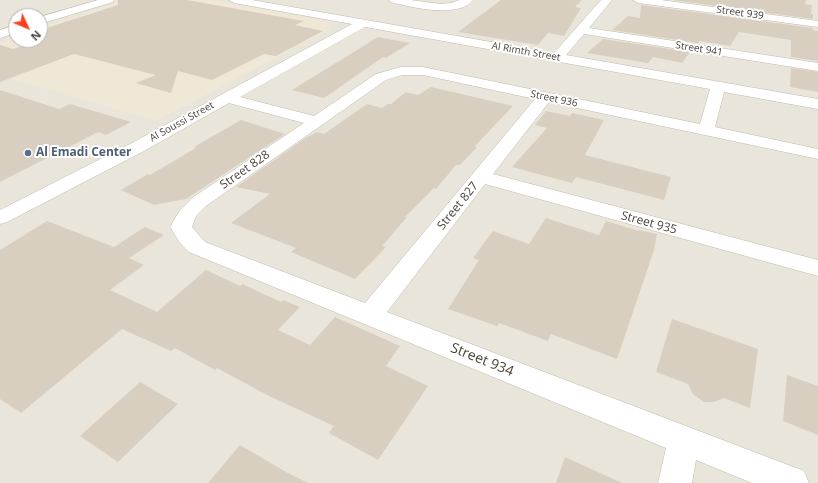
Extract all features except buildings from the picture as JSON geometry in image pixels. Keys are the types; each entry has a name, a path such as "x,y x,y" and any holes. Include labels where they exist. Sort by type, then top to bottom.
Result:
{"street":[{"path":"48,19 109,0"},
{"name":"Al Rimth Street","path":"234,0 818,104"},
{"path":"276,8 294,0"},
{"path":"394,0 433,6 459,5 468,0"},
{"path":"558,57 607,0"},
{"name":"Street 939","path":"638,0 818,24"},
{"path":"740,13 743,0"},
{"name":"Al Soussi Street","path":"0,218 138,147 363,23"},
{"name":"Street 941","path":"581,30 818,67"},
{"name":"Street 936","path":"401,71 423,71 818,154"},
{"name":"Street 828","path":"181,227 187,214 199,202 381,77 401,71"},
{"path":"706,131 718,86"},
{"name":"Street 827","path":"370,315 545,97"},
{"path":"226,98 316,121"},
{"name":"Street 935","path":"481,178 818,268"},
{"name":"Street 934","path":"181,227 188,238 197,247 792,483"},
{"path":"675,483 683,440"}],"shaded area":[{"path":"0,0 818,0 818,483 0,483"},
{"path":"127,0 210,0 328,22 332,28 156,121 0,75 0,43 8,40 8,48 48,48 48,25"}],"place":[{"name":"Al Emadi Center","path":"28,153"}]}
